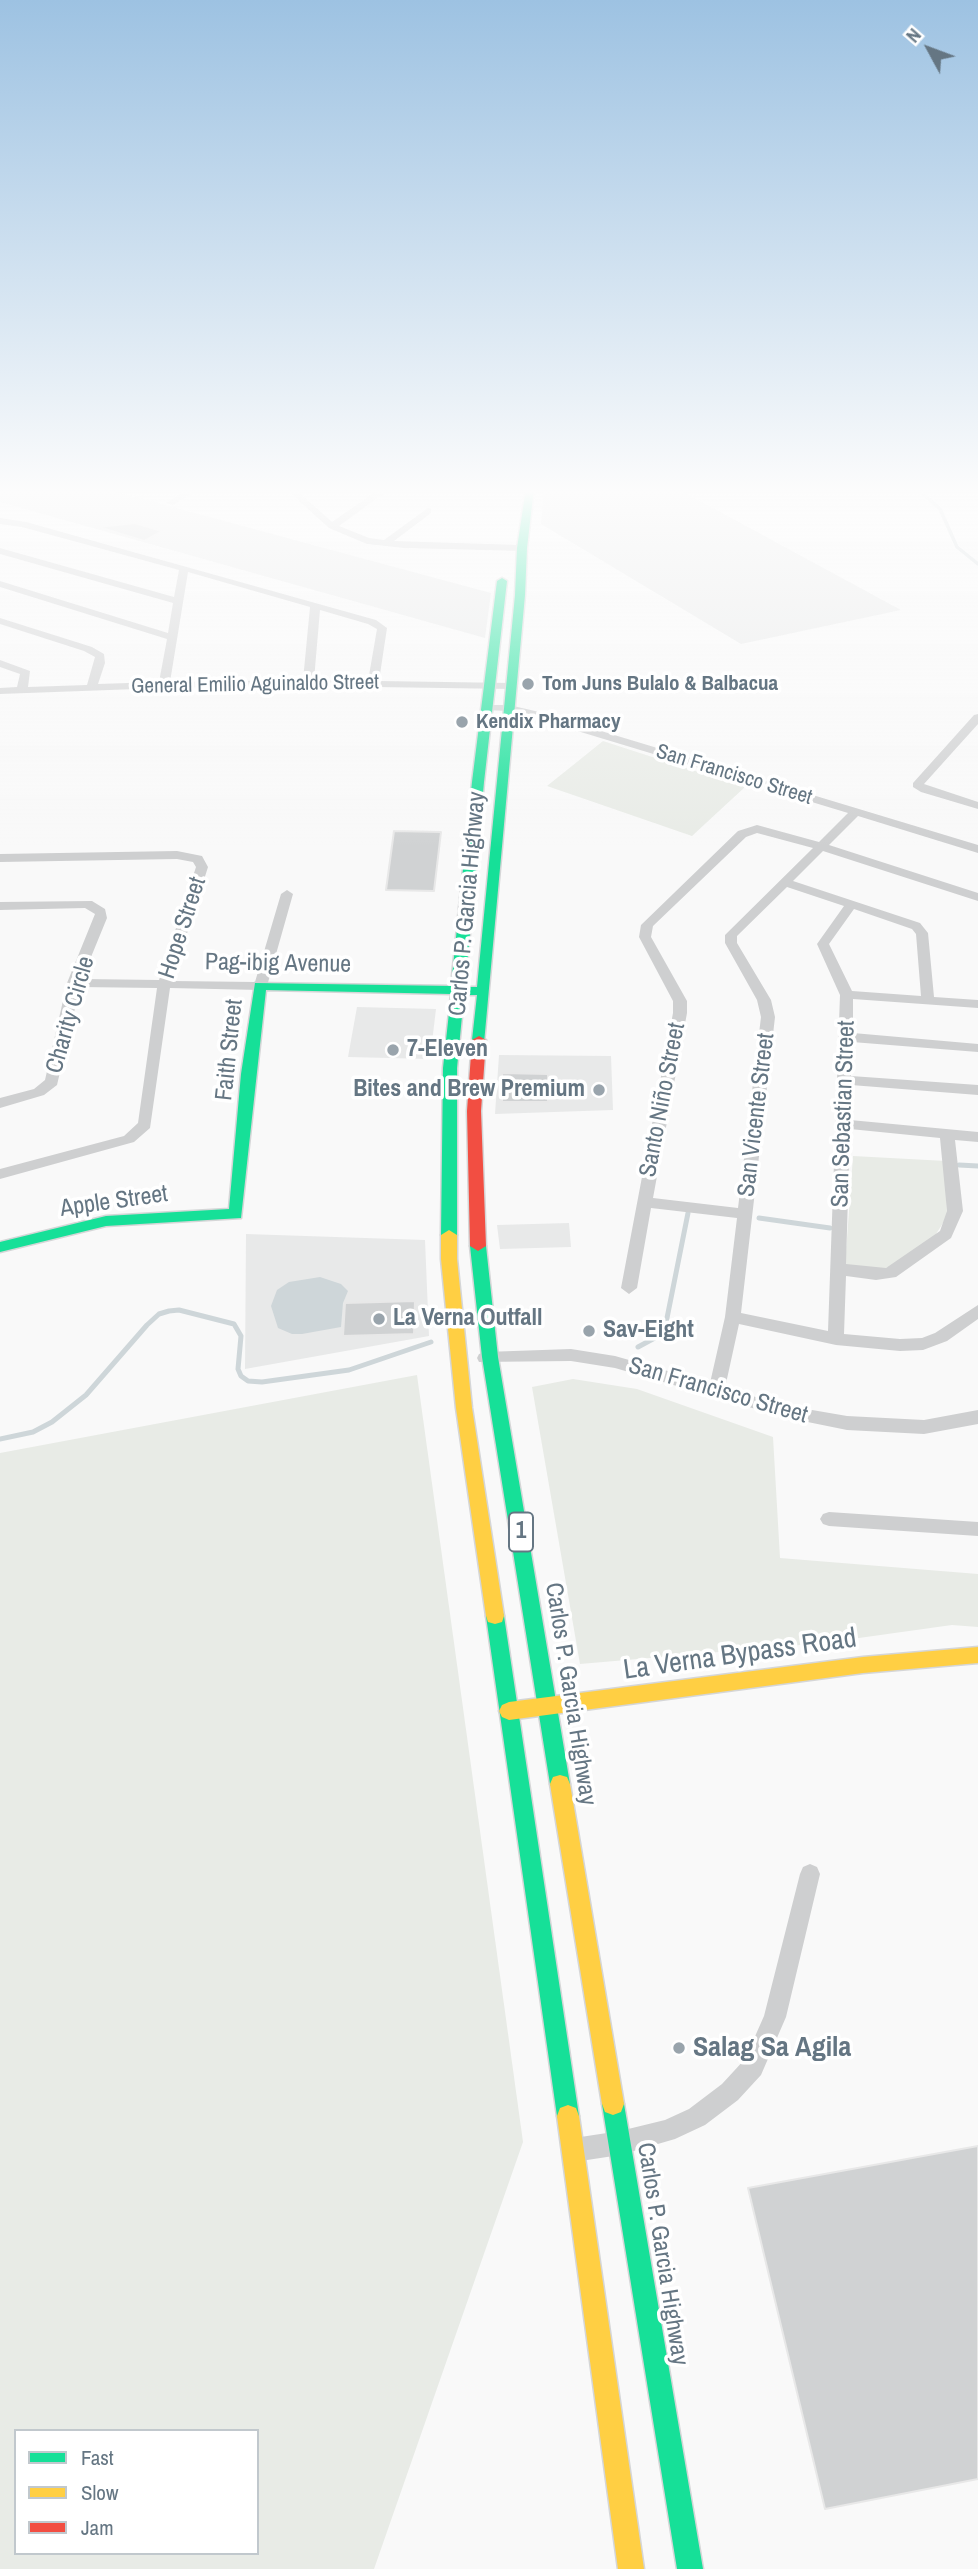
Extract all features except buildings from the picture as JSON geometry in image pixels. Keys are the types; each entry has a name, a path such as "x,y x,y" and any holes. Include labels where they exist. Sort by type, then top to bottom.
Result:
{"main road":[{"name":"Carlos P. Garcia Highway","path":"503,608 490,686 457,990 447,1112 447,1216 458,1359 631,2569"},
{"name":"Carlos P. Garcia Highway","path":"513,608 511,686 482,991 474,1111 478,1255 490,1357 690,2569"},
{"path":"468,878 493,879"},
{"name":"Pag-ibig Avenue","path":"260,986 482,991"},
{"name":"Faith Street","path":"236,1214 248,1074 260,986"},
{"path":"447,1112 474,1111"},
{"name":"Apple Street","path":"0,1247 106,1221 236,1214"},
{"name":"La Verna Bypass Road","path":"509,1711 863,1665 978,1655"}],"street":[{"path":"77,608 173,638"},
{"path":"164,685 177,608"},
{"path":"308,684 316,608"},
{"path":"323,608 363,619 382,628 373,684"},
{"path":"0,621 100,656 91,689"},
{"path":"0,663 26,673 22,690"},
{"name":"General Emilio Aguinaldo Street","path":"0,691 164,685 511,686"},
{"name":"San Francisco Street","path":"488,708 509,708 978,849"},
{"path":"978,717 919,782 918,787 978,806"},
{"name":"San Vicente Street","path":"716,1393 733,1317 768,1017 764,1000 731,943 731,935 856,812"},
{"name":"Santo Niño Street","path":"629,1288 680,1005 645,937 647,925 742,834 757,830 768,830 821,846 978,897"},
{"name":"Hope Street","path":"0,858 177,855 201,862 201,874 164,984 145,1125 129,1139 0,1174"},
{"path":"785,882 916,926 922,933 928,999"},
{"name":"Faith Street","path":"260,986 287,894"},
{"name":"San Sebastian Street","path":"836,1339 847,995 823,944 852,903"},
{"name":"Charity Circle","path":"0,906 88,904 101,912 97,930 75,983 52,1082 39,1092 0,1103"},
{"name":"Pag-ibig Avenue","path":"75,983 260,986"},
{"path":"847,995 978,1004"},
{"path":"847,1037 978,1048"},
{"path":"846,1080 978,1090"},
{"path":"843,1124 978,1137"},
{"path":"839,1269 876,1275 890,1273 946,1234 955,1211 947,1135"},
{"path":"644,1202 745,1214"},
{"path":"733,1317 836,1339 900,1345 923,1344 941,1337 978,1311"},
{"name":"San Francisco Street","path":"458,1359 543,1355 594,1359 636,1367 783,1411 847,1423 925,1427 978,1417"},
{"path":"829,1519 978,1529"},
{"path":"571,2151 620,2143 667,2131 698,2117 730,2092 753,2067 775,2017 810,1874"}],"shaded area":[{"path":"378,608 489,608 485,638"},
{"path":"681,608 901,610 741,644"},
{"path":"603,741 745,787 692,836 547,786"},
{"path":"357,1007 436,1009 430,1059 348,1057"},
{"path":"499,1055 611,1056 613,1110 495,1114"},
{"path":"853,1156 946,1161 947,1217 934,1237 890,1267 881,1269 845,1266"},
{"path":"569,1223 571,1247 500,1249 497,1225"},
{"path":"246,1234 425,1240 429,1336 245,1369"},
{"path":"320,1277 341,1284 348,1291 343,1303 341,1327 302,1334 292,1334 278,1328 271,1306 277,1290 289,1282"},
{"path":"417,1375 523,2142 374,2569 0,2569 0,1453"},
{"path":"573,1379 637,1389 773,1437 780,1558 978,1574 978,1627 952,1625 823,1643 580,1664 532,1387"}],"waterway":[{"path":"959,1165 978,1166"},
{"path":"638,1347 664,1333 688,1213"},
{"path":"759,1218 830,1228"},
{"path":"0,1439 33,1432 52,1422 86,1395 147,1325 159,1314 169,1311 179,1310 234,1324 241,1336 238,1369 241,1376 248,1381 262,1382 349,1370 431,1342"}],"traffic: fast":[{"path":"449,1235 450,1068 478,782 499,608"},
{"path":"479,1040 519,608"},
{"path":"0,1247 106,1221 236,1214 248,1074 260,986 482,991"},
{"path":"478,1246 490,1357 560,1784"},
{"path":"495,1616 568,2116"},
{"path":"613,2104 690,2569"}],"traffic: slow":[{"path":"449,1235 464,1408 495,1616"},
{"path":"509,1711 863,1665 978,1655"},
{"path":"560,1784 613,2104"},
{"path":"568,2116 631,2569"}],"traffic: jam":[{"path":"478,1246 474,1111 479,1040"}],"place":[{"name":"Tom Juns Bulalo & Balbacua","path":"528,684"},
{"name":"Kendix Pharmacy","path":"462,722"},
{"name":"7-Eleven","path":"393,1050"},
{"name":"Bites and Brew Premium","path":"599,1090"},
{"name":"La Verna Outfall","path":"379,1319"},
{"name":"Sav-Eight","path":"589,1331"},
{"name":"Salag Sa Agila","path":"679,2048"}]}
